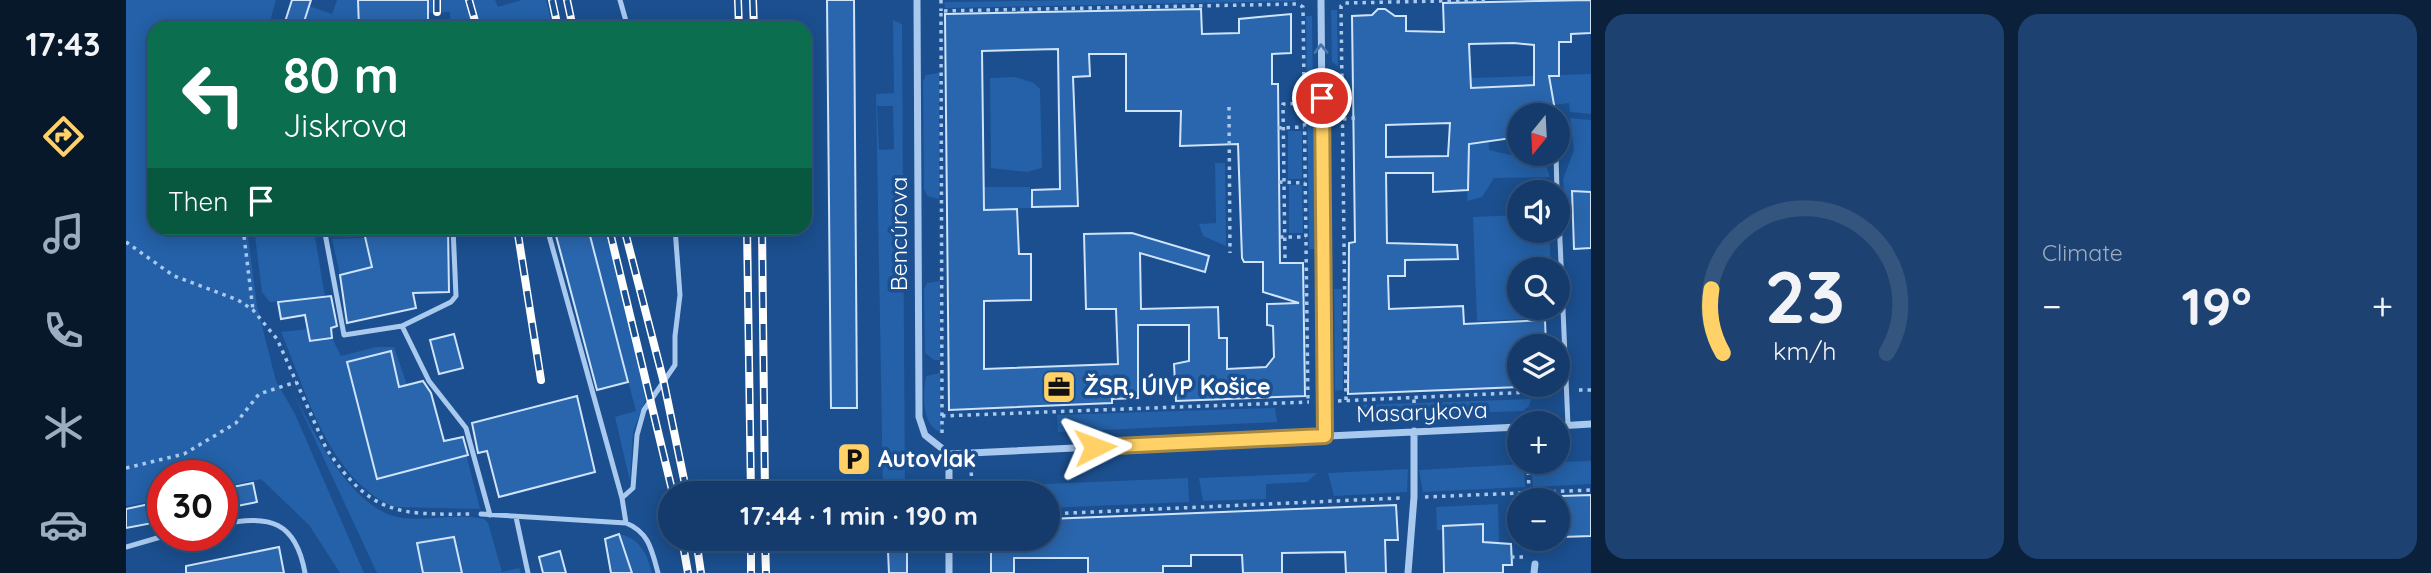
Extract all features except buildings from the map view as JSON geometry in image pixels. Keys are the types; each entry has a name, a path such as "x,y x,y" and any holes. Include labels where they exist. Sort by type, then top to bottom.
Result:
{"street":[{"name":"Bencúrova","path":"917,0 919,417 925,435 946,452"},
{"path":"1321,0 1325,436"},
{"path":"1570,425 1591,424"},
{"name":"Masarykova","path":"946,452 1507,428"},
{"path":"1408,573 1414,497 1414,432"},
{"path":"946,452 948,481"},
{"path":"949,551 949,573"},
{"path":"1534,573 1535,564"}],"lane":[{"path":"620,0 626,21"},
{"path":"325,235 344,335 402,326 451,302 456,296 453,235"},
{"path":"549,235 622,498 626,523"},
{"path":"622,498 633,488 637,435 645,410 676,365 680,279 676,235"},
{"path":"1560,243 1564,334"},
{"path":"402,326 429,381 466,428 490,515"},
{"path":"481,514 626,523 638,527 645,536 659,573"},
{"path":"516,517 528,573"},
{"path":"238,522 264,519 283,527 298,544 305,573"},
{"path":"126,547 147,541"}],"path":[{"path":"941,0 942,416 946,452"},
{"path":"1346,400 1341,6 1345,1 1490,0"},
{"path":"941,11 1298,2 1303,6 1308,402"},
{"path":"1285,258 1281,128 1283,104 1304,103"},
{"path":"1229,107 1230,253"},
{"path":"1342,119 1355,118"},
{"path":"1281,128 1304,127"},
{"path":"1282,182 1305,183"},
{"path":"244,235 253,310"},
{"path":"1283,237 1306,237"},
{"path":"126,242 174,276 238,300 253,310 276,338 326,448 337,464 380,505 405,513 481,514"},
{"path":"126,468 184,454 236,423 259,394 296,382"},
{"path":"1570,390 1591,390"},
{"path":"942,416 1507,393"},
{"path":"1414,397 1414,432"},
{"path":"1570,491 1591,490"},
{"path":"1060,513 1507,494"}],"shaded area":[{"path":"126,0 276,0 270,21 147,21 147,235 248,235 257,306 276,381 295,414 364,573 340,573 309,525 261,479 238,484 238,460 147,460 147,502 126,506"},
{"path":"337,0 358,0 359,21 304,21 309,6 332,14"},
{"path":"428,0 495,0 498,7 522,0 546,0 551,21 451,21 450,12 428,13"},
{"path":"1296,1 945,8 944,2"},
{"path":"1331,10 1337,10 1338,66 1332,62"},
{"path":"1306,16 1312,16 1315,249 1309,249"},
{"path":"893,20 902,24 905,481 883,481 876,94 894,93","holes":["877,106 893,106 894,149 879,150"]},
{"path":"939,73 939,199 927,196 924,189 923,81 926,75"},
{"path":"1591,74 1591,114 1570,112 1570,103 1554,103 1552,91 1542,84 1487,87 1489,150 1507,154 1507,166 1546,166 1550,177 1494,178 1482,197 1467,201 1471,78"},
{"path":"1015,77 1034,83 1040,89 1042,168 1027,172 991,168 990,78"},
{"path":"1570,118 1591,120 1591,191 1572,191 1571,212 1570,180 1563,179 1574,150"},
{"path":"1288,131 1302,131 1302,179 1288,179"},
{"path":"1215,163 1225,163 1226,246 1203,236 1199,224 1216,223"},
{"path":"1289,185 1302,185 1303,233 1289,233"},
{"path":"984,187 1030,187 1032,208 985,209"},
{"path":"1507,216 1507,243 1550,243 1550,257 1507,257 1507,320 1477,321 1473,217"},
{"path":"255,235 315,235 325,297 270,302 262,292"},
{"path":"590,235 607,235 648,393 633,432 630,481 615,417 636,411"},
{"path":"366,238 372,267 340,275 332,239"},
{"path":"940,281 940,360 934,360 925,353 924,289 927,283"},
{"path":"1334,289 1342,289 1343,390 1335,391"},
{"path":"308,329 310,341 332,338 341,356 376,347 394,347 407,385 399,386 390,351 347,362 370,453 413,442 372,460 377,479 465,456 461,434 480,509 394,507 371,494 352,476 322,432 281,332"},
{"path":"940,373 941,432 934,429 930,423 924,400 926,376"},
{"path":"290,386 335,465 367,501 384,513 403,518 484,519 488,523 502,572 519,568 521,573 377,573"},
{"path":"1531,399 1529,406 1523,411 1360,417 1360,405"},
{"path":"1275,408 1277,422 1058,432 1057,415"},
{"path":"1591,461 1591,484 1533,487 1532,474 1570,474 1570,462"},
{"path":"1507,465 1507,474 1524,474 1525,487 1423,492 1419,470"},
{"path":"1408,469 1407,492 1334,496 1328,473"},
{"path":"1317,473 1307,482 1266,484 1266,499 1203,501 1199,478"},
{"path":"1188,478 1189,502 1060,507 1060,483"},
{"path":"1498,504 1499,542 1483,542 1482,524 1444,526 1443,530 1437,530 1436,507"},
{"path":"619,534 632,539 642,548 652,573 632,573"}],"railway":[{"path":"437,0 437,12"},
{"path":"469,0 475,21"},
{"path":"552,0 556,21"},
{"path":"567,0 572,21"},
{"path":"738,0 739,21"},
{"path":"753,0 754,21"},
{"path":"518,235 541,380"},
{"path":"611,235 670,481"},
{"path":"626,235 664,383 684,481"},
{"path":"747,235 751,481"},
{"path":"762,235 765,481"},
{"path":"684,551 688,573"},
{"path":"698,551 701,573"},
{"path":"751,551 751,573"},
{"path":"765,551 766,573"}],"place":[{"name":"ŽSR, ÚIVP Košice","path":"1059,387"},
{"name":"Autovlak","path":"854,459"}],"route":[{"path":"1095,447 1325,436 1322,98"}]}
